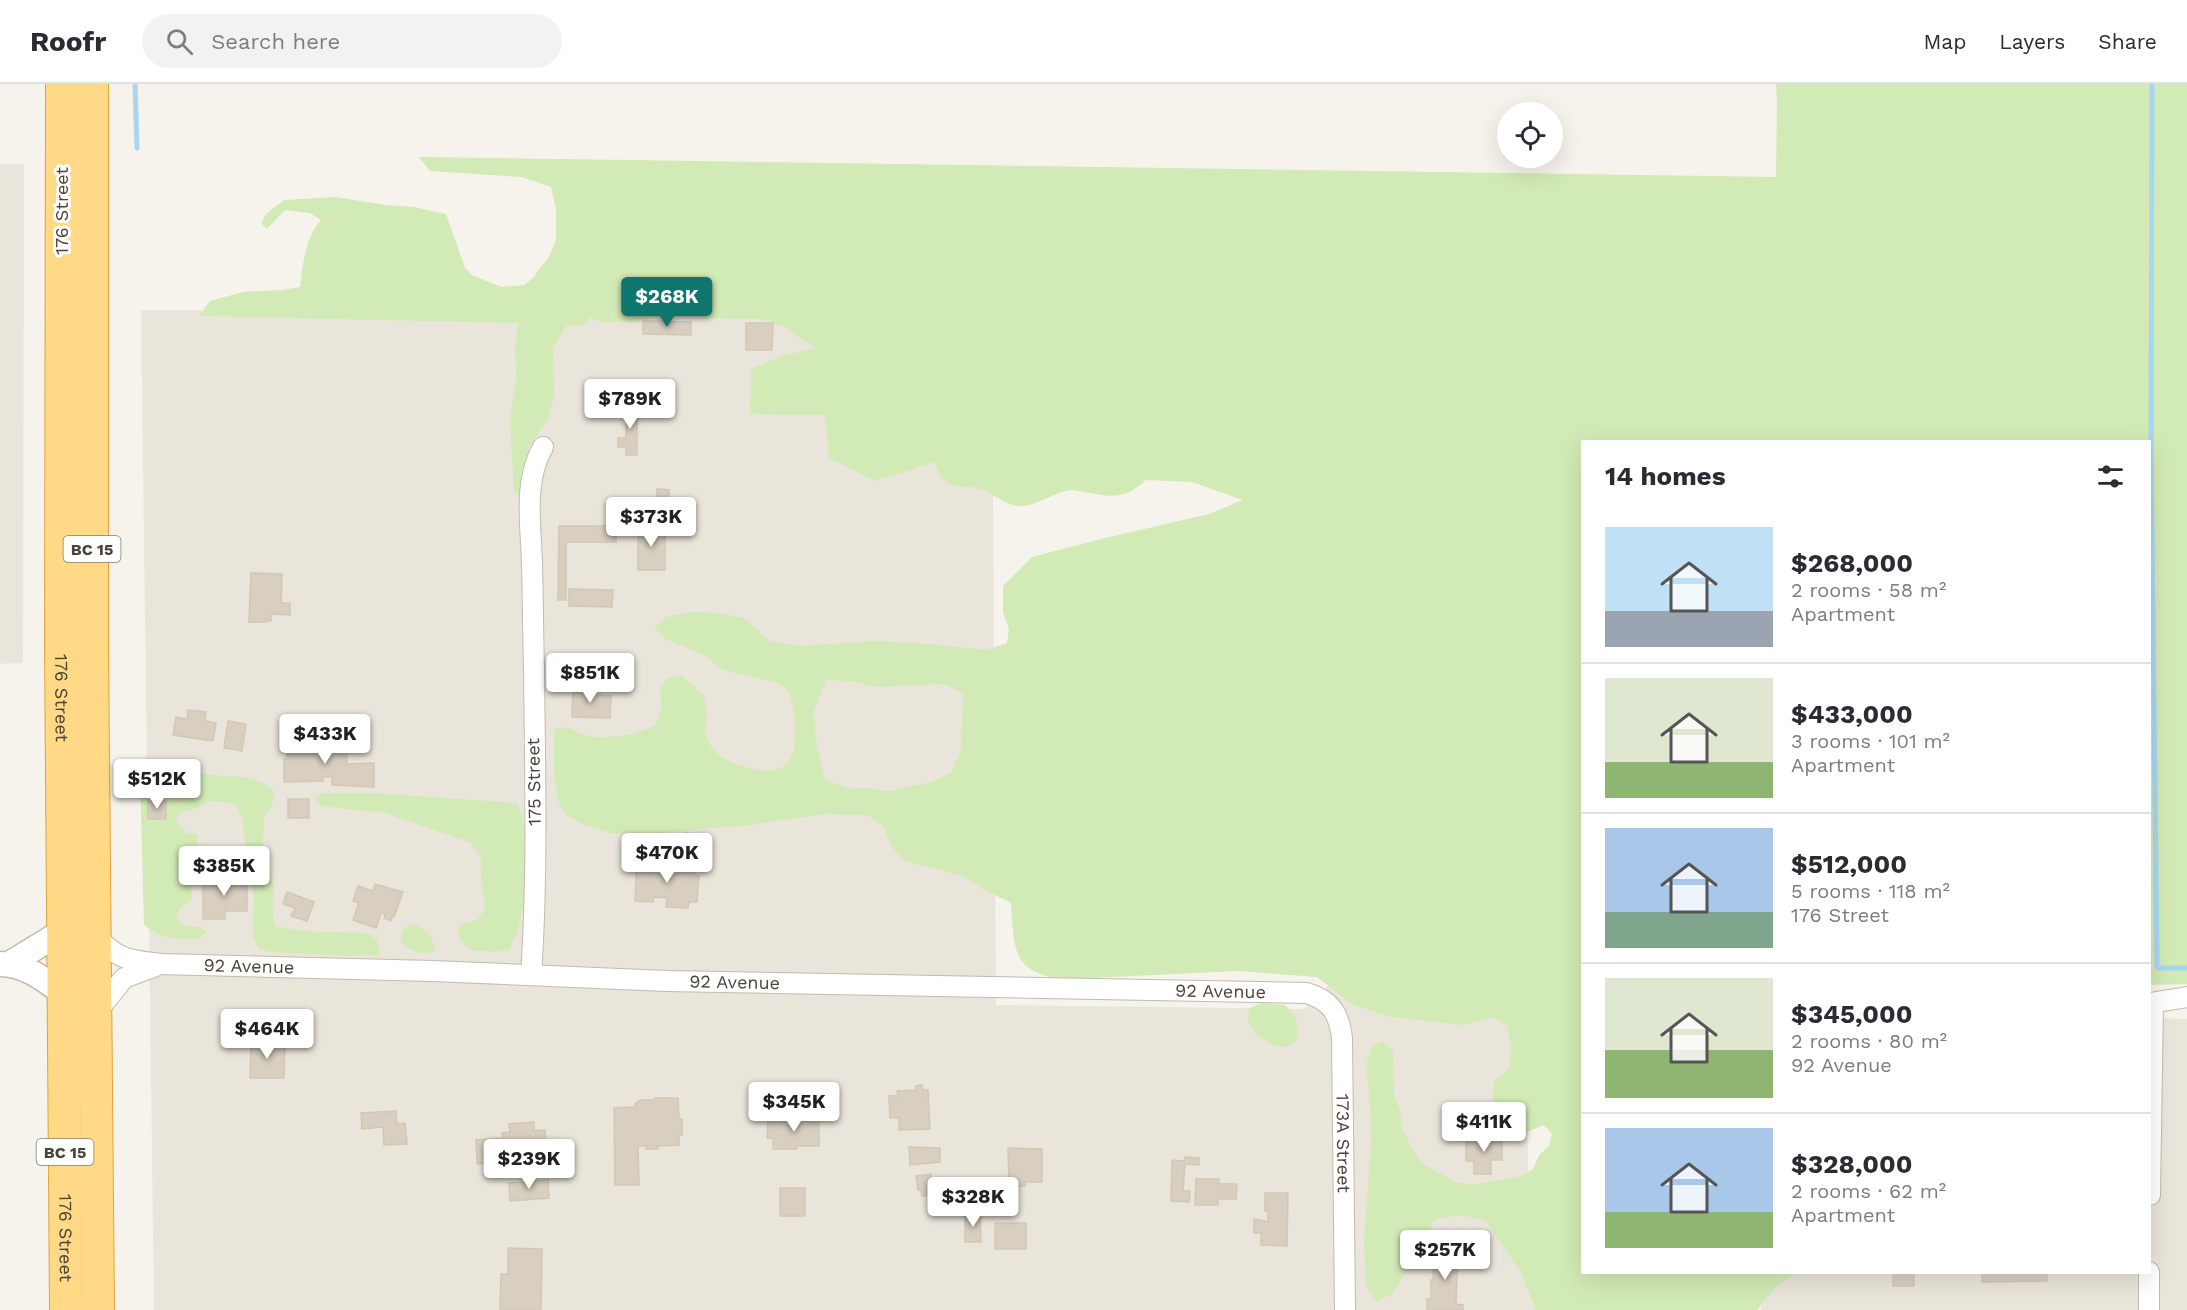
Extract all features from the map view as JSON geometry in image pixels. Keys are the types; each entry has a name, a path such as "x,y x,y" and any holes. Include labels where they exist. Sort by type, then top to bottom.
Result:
{"highway":[{"name":"176 Street","path":"62,84 61,644 66,1310"},
{"name":"176 Street","path":"92,84 92,645 98,1310"}],"street":[{"name":"175 Street","path":"531,975 536,857 530,503 533,470 543,447"},
{"path":"5,964 63,931"},
{"name":"92 Avenue","path":"94,934 115,954 138,961 161,964 736,983 1308,993"},
{"path":"5,964 37,974 64,994"},
{"name":"92 Avenue","path":"95,1014 124,978 161,964"},
{"name":"173A Street","path":"1308,993 1326,1001 1335,1012 1341,1031 1346,1310"},
{"path":"2151,1003 2187,997"},
{"path":"2149,1274 2149,1310"}],"shaded area":[{"path":"0,164 24,164 23,663 0,664"},
{"path":"141,310 995,315 993,506 996,1005 1305,1009 1332,981 1525,983 1530,1281 1546,1310 154,1310"},
{"path":"2151,1018 2187,1019 2187,1310 1761,1310 1761,1274 2151,1274"}],"green space":[{"path":"1776,84 2187,84 2187,984 2151,985 2151,440 1581,440 1581,1274 1795,1274 1781,1283 1757,1310 1536,1310 1521,1273 1486,1221 1461,1215 1436,1219 1393,1293 1377,1302 1366,1286 1364,1242 1371,1145 1366,1064 1373,1045 1383,1041 1393,1052 1394,1094 1400,1110 1402,1129 1420,1162 1455,1182 1472,1185 1521,1176 1533,1169 1540,1154 1549,1146 1552,1134 1544,1125 1520,1135 1507,1136 1498,1124 1494,1111 1494,1081 1510,1066 1511,1047 1507,1026 1493,1017 1462,1025 1392,1017 1353,1005 1317,977 1238,971 1068,979 1050,977 1026,966 1020,957 1013,934 1011,903 962,876 905,861 891,846 883,826 867,815 825,814 744,826 633,836 610,833 582,824 566,815 559,803 554,778 554,729 567,727 581,734 598,738 629,735 655,726 662,708 659,689 668,678 681,675 704,695 707,716 705,731 711,747 721,757 761,771 780,769 789,761 794,751 795,724 791,697 784,687 775,682 723,670 705,656 666,639 654,628 666,617 689,612 719,613 744,618 770,641 799,646 873,641 987,650 1007,643 1009,629 1003,612 1003,586 1032,557 1209,514 1243,500 1192,482 1146,480 1133,490 1121,495 1072,490 1030,505 1018,506 1011,505 974,487 950,484 940,475 935,462 875,481 829,458 825,415 750,414 751,369 782,356 816,348 786,327 759,319 653,317 632,323 621,321 605,323 588,317 587,325 566,326 553,348 554,396 548,419 529,446 519,495 514,491 510,422 516,377 515,345 518,323 199,316 210,301 243,292 300,287 308,243 321,220 310,213 285,210 267,229 261,223 267,213 284,200 335,197 414,207 446,214 465,268 472,275 501,287 524,285 533,278 550,255 556,240 556,209 551,187 522,177 430,171 419,157 1776,177","holes":["826,680 851,681 876,687 945,684 963,694 961,749 952,772 932,782 889,791 852,789 825,780 813,713"]},
{"path":"144,762 165,764 209,775 249,778 267,785 275,792 271,809 264,816 263,841 274,888 273,918 276,926 304,931 365,933 377,939 380,955 351,956 271,952 259,949 253,937 254,898 242,817 235,803 210,801 195,809 180,813 175,821 187,833 197,834 190,878 192,899 179,909 176,919 186,926 201,927 206,932 199,939 176,939 157,934 144,925 140,775"},
{"path":"322,793 375,793 517,803 526,837 527,877 521,917 509,950 494,952 470,950 457,935 460,924 477,920 485,909 481,878 482,859 471,843 385,813 321,806 314,798"},
{"path":"411,924 428,933 436,950 426,953 417,952 401,942 402,929"},
{"path":"1261,1003 1285,1005 1296,1018 1298,1040 1286,1047 1274,1046 1255,1034 1248,1021 1250,1008"}],"building":[{"path":"643,321 691,322 691,335 643,334"},
{"path":"746,323 773,323 772,350 746,350"},
{"path":"626,402 637,402 637,455 626,455 626,447 618,447 618,438 626,438"},
{"path":"657,489 669,490 668,512 656,511"},
{"path":"638,523 659,523 659,532 655,534 665,534 665,570 638,570"},
{"path":"559,526 616,526 616,542 566,542 566,600 558,600"},
{"path":"251,573 282,574 281,603 290,603 290,615 271,614 271,621 249,622"},
{"path":"569,589 613,590 612,607 569,606"},
{"path":"573,687 591,688 591,695 611,696 610,718 572,717"},
{"path":"188,710 206,712 205,721 216,723 213,741 173,735 176,717 187,719"},
{"path":"228,721 246,724 242,751 224,748"},
{"path":"288,740 306,741 306,744 309,741 347,743 347,764 374,763 374,787 332,785 332,777 323,777 323,781 284,782 284,759 287,759"},
{"path":"288,799 309,799 309,818 288,818"},
{"path":"148,801 166,801 166,819 148,819"},
{"path":"685,833 696,834 695,845 683,844"},
{"path":"637,858 653,859 652,873 677,875 677,862 695,863 694,875 699,876 697,902 689,902 688,908 666,907 667,898 654,897 653,902 635,901"},
{"path":"220,876 234,876 234,880 247,880 247,911 227,911 227,906 225,906 225,919 203,919 203,880 220,880"},
{"path":"375,884 403,892 391,921 384,918 385,914 381,913 376,928 353,920 359,903 353,901 358,886 373,891"},
{"path":"287,892 314,902 307,921 291,916 295,908 283,904"},
{"path":"251,1041 285,1042 284,1078 250,1078"},
{"path":"922,1085 923,1090 928,1090 930,1129 899,1130 899,1118 890,1118 889,1096 898,1096 897,1091 916,1090 916,1086"},
{"path":"655,1098 678,1098 679,1119 682,1119 682,1135 679,1135 679,1145 658,1146 658,1149 638,1146 639,1185 615,1185 614,1108 635,1107 640,1100 655,1100"},
{"path":"396,1111 397,1124 405,1123 407,1144 384,1145 383,1127 362,1129 361,1113"},
{"path":"768,1120 819,1120 819,1146 773,1149 773,1138 767,1138"},
{"path":"534,1122 534,1131 545,1130 548,1159 535,1160 536,1165 505,1167 505,1162 477,1164 476,1140 503,1138 502,1133 510,1132 509,1124"},
{"path":"1466,1137 1502,1137 1502,1160 1491,1160 1491,1174 1474,1174 1474,1161 1466,1161"},
{"path":"909,1147 940,1148 940,1162 910,1165"},
{"path":"1008,1148 1042,1149 1042,1182 1025,1182 1025,1186 1009,1186"},
{"path":"1185,1157 1199,1158 1199,1165 1185,1164 1183,1191 1190,1191 1189,1202 1171,1201 1172,1160 1184,1161"},
{"path":"931,1174 933,1189 929,1189 929,1195 922,1196 921,1190 918,1190 916,1176"},
{"path":"1196,1179 1219,1179 1219,1184 1237,1184 1236,1199 1218,1199 1218,1205 1195,1205"},
{"path":"548,1180 549,1198 510,1201 509,1183"},
{"path":"780,1188 805,1188 805,1216 780,1216"},
{"path":"1265,1193 1288,1193 1287,1246 1261,1245 1261,1233 1254,1233 1254,1219 1268,1222 1268,1211 1265,1211"},
{"path":"965,1214 980,1214 981,1242 965,1242"},
{"path":"995,1223 1026,1223 1026,1249 995,1249"},
{"path":"508,1248 542,1249 541,1309 500,1309 501,1274 508,1274"},
{"path":"1434,1249 1458,1249 1456,1304 1463,1305 1463,1310 1427,1310 1427,1299 1431,1299"},
{"path":"1893,1274 1914,1274 1914,1286 1893,1286"},
{"path":"1982,1274 2047,1274 2047,1281 1982,1282"}],"waterway":[{"path":"135,84 137,148"},
{"path":"2152,84 2151,451 2157,968 2187,968"}]}
